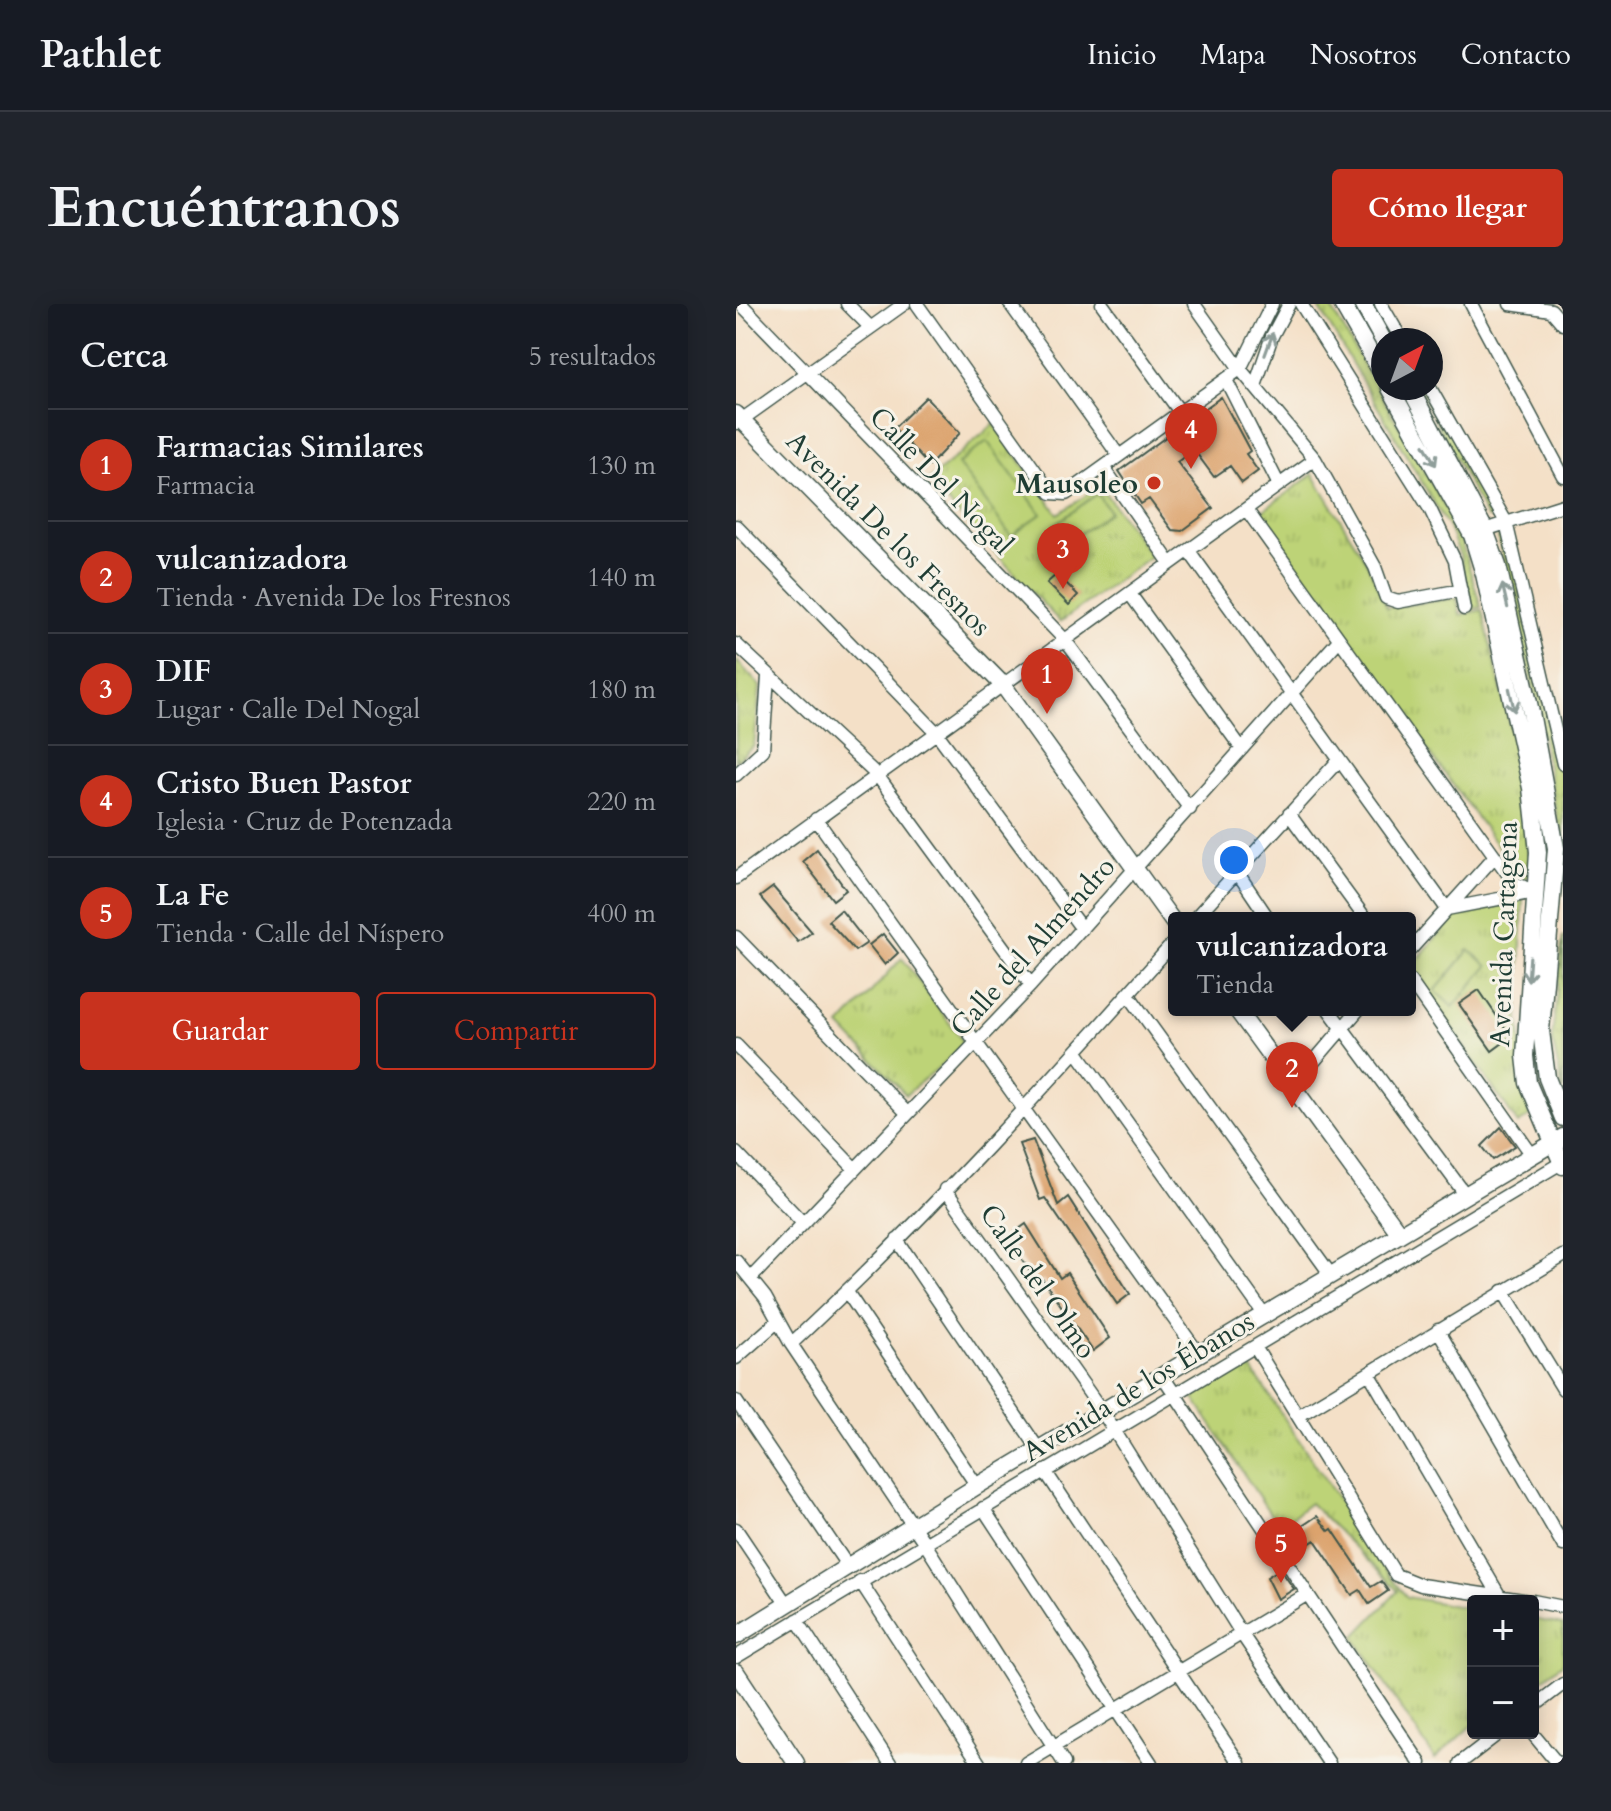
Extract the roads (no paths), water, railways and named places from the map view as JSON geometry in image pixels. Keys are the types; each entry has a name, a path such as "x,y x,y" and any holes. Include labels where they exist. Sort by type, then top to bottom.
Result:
{"street":[{"name":"Calle Del Nogal","path":"741,304 805,374 1065,640 1190,809"},
{"path":"847,304 869,326"},
{"path":"738,419 904,304"},
{"path":"917,304 1051,493 1066,494 1240,369 1272,304"},
{"path":"1010,304 1119,456"},
{"path":"1102,304 1180,412"},
{"path":"1194,304 1240,369 1315,459 1375,567 1386,598 1398,602 1461,590"},
{"path":"1255,386 1272,336 1289,304"},
{"path":"1301,304 1430,509 1455,561 1464,609"},
{"path":"1342,304 1371,354"},
{"path":"1363,304 1376,328"},
{"path":"1381,304 1395,328"},
{"path":"1471,304 1563,476"},
{"path":"1510,304 1551,310 1563,324"},
{"path":"1226,380 1279,485"},
{"name":"Avenida Cartagena","path":"1397,400 1498,566 1546,785 1556,848 1558,891 1541,1031 1547,1078 1563,1118"},
{"name":"Avenida Cartagena","path":"1416,400 1478,533 1484,574 1531,788 1538,852 1525,1056 1528,1083 1558,1140 1562,1162"},
{"path":"1437,400 1506,522 1563,764"},
{"name":"Avenida De los Fresnos","path":"738,419 1003,685 1168,915"},
{"path":"736,878 1315,459"},
{"path":"1104,468 1170,563"},
{"path":"1478,533 1563,505"},
{"path":"1246,509 1515,883 1535,892"},
{"path":"736,526 936,732 1082,929"},
{"path":"1189,551 1291,697 1447,909"},
{"path":"1130,594 1242,749"},
{"name":"Calle del Almendro","path":"752,1277 1031,985 1339,640"},
{"path":"736,644 877,775 1031,985"},
{"path":"736,775 763,750 768,676"},
{"path":"1200,912 1338,761"},
{"path":"1289,814 1361,912"},
{"path":"816,819 1199,1354"},
{"path":"1416,943 1495,856"},
{"path":"1237,872 1264,912"},
{"path":"1447,909 1535,892 1558,891"},
{"path":"736,937 907,1113"},
{"path":"791,1344 847,1292 1024,1108 1168,949"},
{"path":"1416,990 1532,1155"},
{"path":"1128,994 1331,1275"},
{"path":"1241,1016 1400,1234"},
{"path":"1333,1016 1465,1194"},
{"path":"1292,1087 1353,1016"},
{"path":"736,1045 854,1168"},
{"path":"1077,1052 1264,1314"},
{"name":"Avenida de los Ébanos","path":"736,1657 797,1620 914,1526 977,1486 1558,1140"},
{"path":"736,1153 803,1223"},
{"name":"Avenida de los Ébanos","path":"736,1636 787,1605 924,1542 1562,1162"},
{"name":"Calle del Olmo","path":"945,1189 1102,1411 1243,1636 1329,1763"},
{"path":"897,1240 1039,1450"},
{"path":"1298,1416 1563,1256"},
{"path":"736,1261 752,1277 791,1344 914,1526 1064,1763"},
{"path":"1503,1291 1563,1389"},
{"path":"847,1292 977,1486"},
{"path":"736,1358 777,1322"},
{"path":"1438,1330 1563,1545"},
{"path":"1255,1347 1396,1575 1421,1585 1499,1595"},
{"path":"1369,1373 1499,1595"},
{"path":"1162,1375 1420,1763"},
{"path":"736,1401 979,1763"},
{"path":"1045,1471 1239,1763"},
{"path":"983,1508 1151,1763"},
{"path":"736,1529 787,1605"},
{"path":"1026,1763 1243,1636 1306,1595"},
{"path":"1539,1602 1563,1607"},
{"path":"797,1620 890,1763"},
{"path":"736,1672 796,1763"},
{"path":"1539,1702 1563,1684"},
{"path":"1460,1763 1491,1739"},
{"path":"1537,1739 1557,1763"}],"place":[{"name":"Cristo Buen Pastor","path":"1191,469"},
{"name":"Mausoleo","path":"1154,483"},
{"name":"DIF","path":"1063,589"},
{"name":"Farmacias Similares","path":"1047,714"},
{"name":"vulcanizadora","path":"1292,1108"},
{"name":"La Fe","path":"1281,1583"}]}
